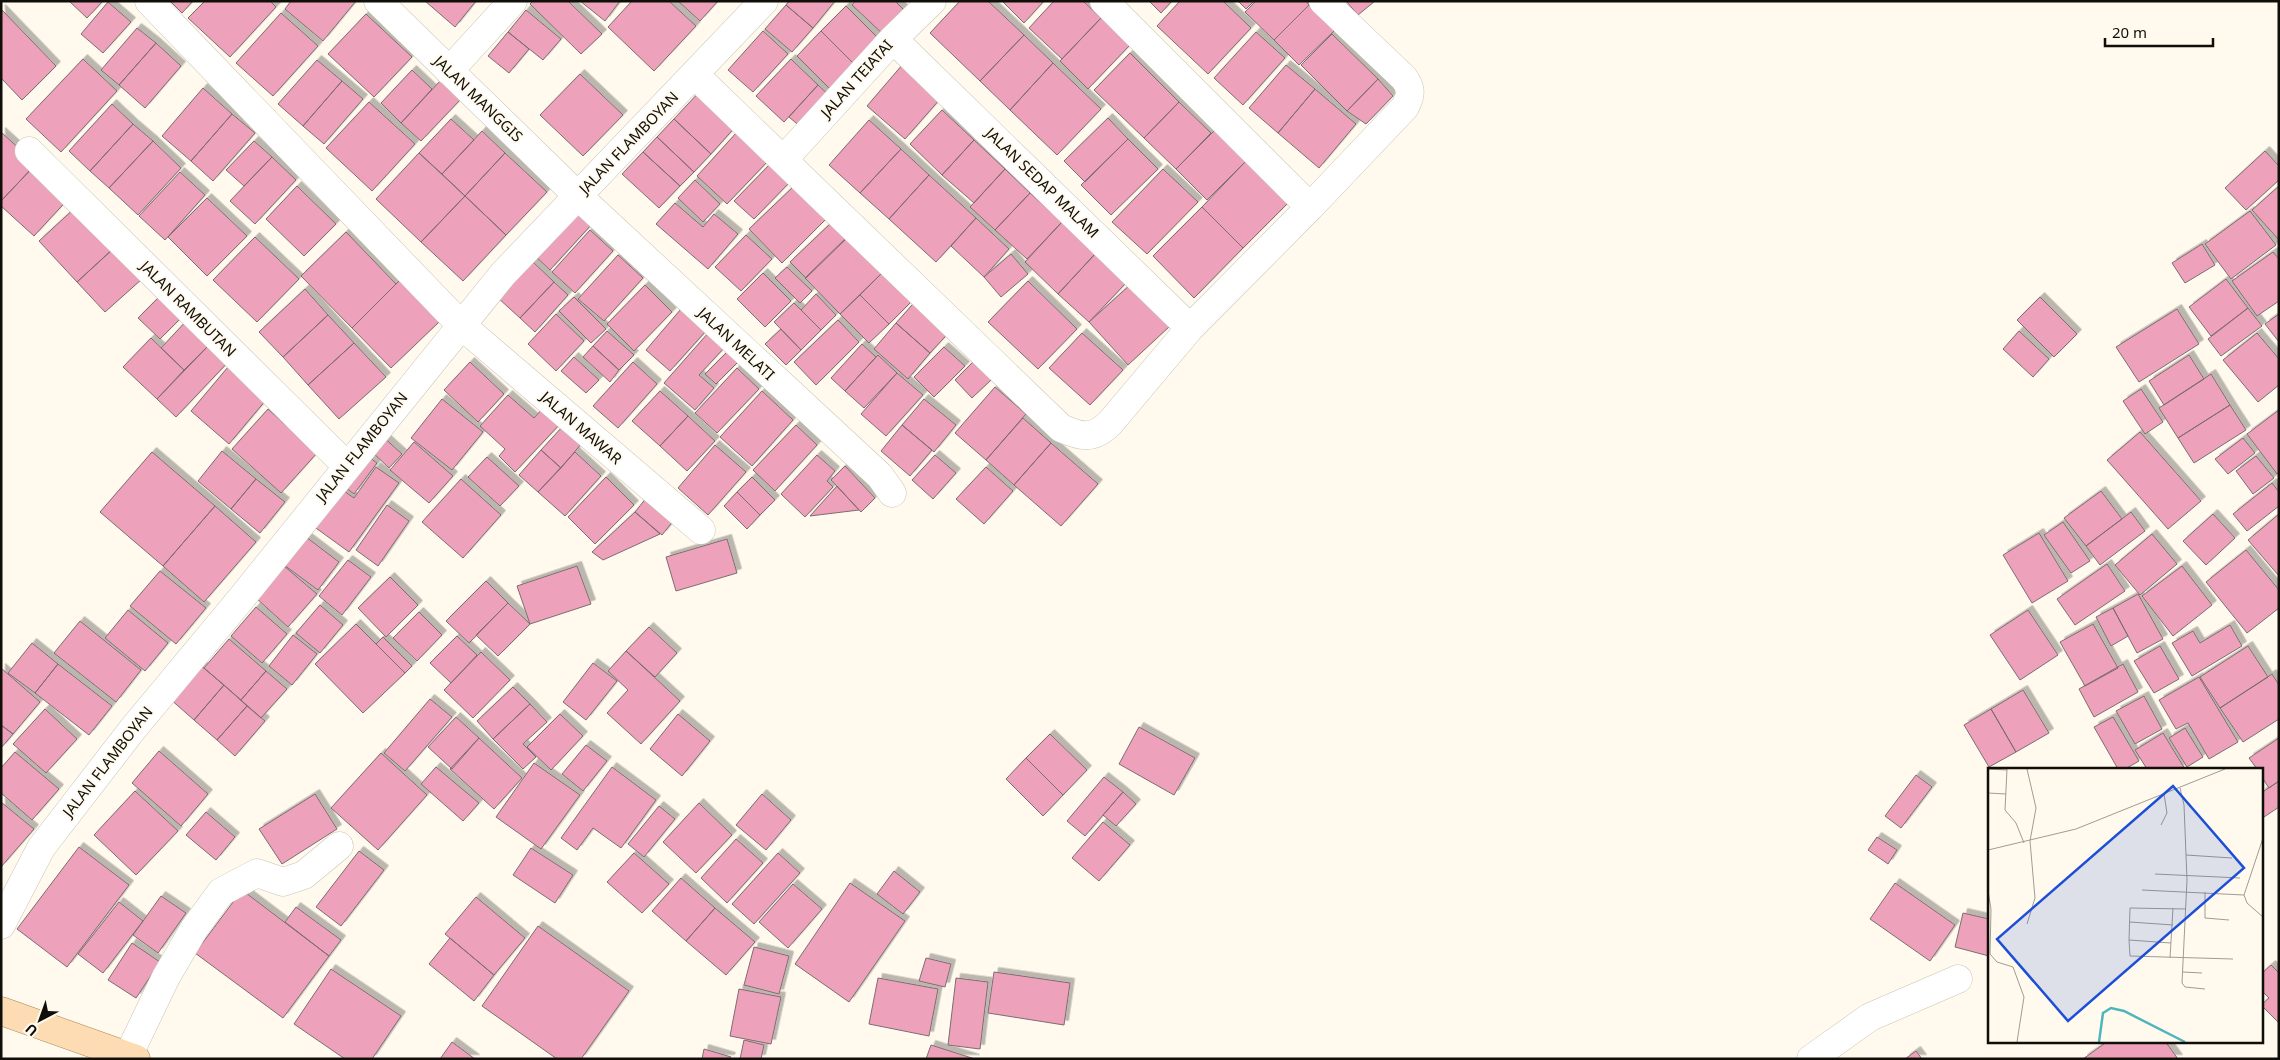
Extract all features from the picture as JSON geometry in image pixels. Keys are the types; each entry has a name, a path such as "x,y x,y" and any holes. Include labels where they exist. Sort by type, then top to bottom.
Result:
{"main road":[{"path":"1,1011 132,1057"}],"street":[{"name":"JALAN MAWAR","path":"149,1 461,325 700,530"},
{"name":"JALAN MANGGIS","path":"378,1 578,196"},
{"path":"449,71 513,1"},
{"name":"JALAN FLAMBOYAN","path":"1,926 41,848 132,730 240,600 503,274 764,1"},
{"name":"JALAN TEIATAI","path":"784,159 893,39 932,1"},
{"path":"1104,1 1310,207"},
{"path":"695,74 1061,428 1073,434 1087,435 1101,432 1190,328 1310,207 1405,107 1410,96 1410,86 1404,78 1323,1"},
{"name":"JALAN SEDAP MALAM","path":"893,39 1190,328"},
{"name":"JALAN RAMBUTAN","path":"29,151 347,466"},
{"name":"JALAN MELATI","path":"578,196 880,476 892,493"},
{"path":"132,1057 166,977 194,929 221,892 257,873 283,882 304,875 340,846"},
{"path":"1811,1059 1870,1017 1958,979"}],"building":[{"path":"69,1 103,1 87,18"},
{"path":"170,1 193,1 182,13"},
{"path":"205,1 270,1 276,7 230,57 188,18"},
{"path":"291,1 356,1 323,41 285,9"},
{"path":"425,1 476,1 455,27"},
{"path":"533,1 568,1 602,34 581,54 530,4"},
{"path":"580,1 620,1 605,21"},
{"path":"632,1 669,1 696,26 654,71 608,27"},
{"path":"678,1 718,1 700,21"},
{"path":"789,1 835,1 813,28 786,5"},
{"path":"855,1 895,1 908,14 886,37 852,5"},
{"path":"960,1 988,1 1024,35 980,81 930,33"},
{"path":"1002,1 1044,1 1024,23"},
{"path":"1054,1 1083,1 1101,18 1062,59 1029,28"},
{"path":"1149,1 1172,1 1161,13"},
{"path":"1180,1 1223,1 1251,28 1208,74 1157,26"},
{"path":"1238,1 1254,1 1246,9"},
{"path":"1256,1 1306,1 1309,5 1274,40 1245,12"},
{"path":"1346,1 1375,1 1358,15"},
{"path":"108,2 131,22 103,53 81,34"},
{"path":"786,5 813,28 792,52 765,29"},
{"path":"1309,5 1335,30 1299,65 1274,40"},
{"path":"846,6 881,41 856,66 821,31"},
{"path":"1,9 56,66 22,100 1,78"},
{"path":"526,10 561,39 543,60 508,32"},
{"path":"281,13 318,46 273,96 236,63"},
{"path":"366,14 412,57 374,97 328,54"},
{"path":"1101,18 1130,45 1088,89 1060,61"},
{"path":"137,28 156,43 119,85 101,70"},
{"path":"763,31 788,54 753,92 728,70"},
{"path":"821,31 856,66 831,90 797,56"},
{"path":"508,32 529,49 509,73 488,56"},
{"path":"1256,32 1285,58 1243,105 1214,78"},
{"path":"1332,34 1378,79 1347,111 1301,65"},
{"path":"1024,35 1053,63 1010,110 980,81"},
{"path":"156,43 181,66 145,108 119,85"},
{"path":"1130,53 1179,102 1144,138 1094,90"},
{"path":"83,59 117,91 61,152 26,119"},
{"path":"791,59 818,85 784,122 756,96"},
{"path":"317,60 342,81 303,126 278,104"},
{"path":"1053,63 1101,109 1057,155 1010,110"},
{"path":"903,64 941,98 905,139 867,106"},
{"path":"1286,65 1315,89 1278,133 1249,108"},
{"path":"412,70 432,89 401,123 381,103"},
{"path":"580,74 623,115 583,156 540,115"},
{"path":"1378,79 1393,96 1366,124 1347,111"},
{"path":"441,80 461,99 421,141 401,123"},
{"path":"342,81 363,99 324,144 303,126"},
{"path":"818,85 831,97 802,128 789,117"},
{"path":"203,88 232,114 191,161 162,136"},
{"path":"1315,89 1356,124 1319,168 1278,133"},
{"path":"701,90 738,124 711,154 674,119"},
{"path":"369,102 415,144 372,191 326,148"},
{"path":"1179,102 1211,133 1176,169 1144,138"},
{"path":"112,104 133,124 90,171 69,151"},
{"path":"942,110 974,140 942,175 910,144"},
{"path":"232,114 255,133 213,181 191,161"},
{"path":"1108,118 1128,139 1085,182 1064,161"},
{"path":"451,119 474,140 442,174 419,153"},
{"path":"674,119 711,154 694,172 657,137"},
{"path":"869,120 901,149 860,193 829,165"},
{"path":"133,124 153,141 109,188 90,171"},
{"path":"1215,130 1246,161 1207,200 1176,169"},
{"path":"482,131 505,153 465,196 442,174"},
{"path":"738,131 769,160 727,204 697,176"},
{"path":"1,132 36,164 1,201"},
{"path":"657,137 694,172 680,186 643,152"},
{"path":"1128,139 1158,169 1111,215 1081,185"},
{"path":"974,140 1005,169 974,203 942,175"},
{"path":"153,141 181,168 138,215 109,188"},
{"path":"254,141 272,157 244,186 226,170"},
{"path":"901,149 929,175 889,219 860,193"},
{"path":"2265,151 2279,166 2279,180 2246,210 2225,188"},
{"path":"643,152 680,186 659,208 622,174"},
{"path":"419,153 465,196 421,242 376,199"},
{"path":"505,153 547,192 506,235 465,196"},
{"path":"272,157 296,180 255,224 230,201"},
{"path":"773,161 792,180 754,219 734,201"},
{"path":"1246,161 1289,202 1243,248 1202,207"},
{"path":"36,164 71,196 34,236 1,206 1,201"},
{"path":"1005,169 1030,193 995,230 970,207"},
{"path":"1163,169 1198,202 1147,254 1112,222"},
{"path":"180,172 205,195 165,240 139,216"},
{"path":"929,175 976,218 936,262 889,219"},
{"path":"695,180 720,204 703,222 678,198"},
{"path":"297,186 336,224 304,256 266,219"},
{"path":"794,186 826,219 782,263 749,229"},
{"path":"2279,186 2279,240 2252,210"},
{"path":"1030,193 1062,222 1027,259 995,230"},
{"path":"465,196 506,235 463,281 421,242"},
{"path":"207,198 247,236 207,276 168,237"},
{"path":"675,203 703,227 714,214 738,234 708,269 656,224"},
{"path":"76,207 114,248 77,282 39,241"},
{"path":"1202,207 1243,248 1194,298 1153,256"},
{"path":"576,208 592,224 550,270 533,254"},
{"path":"2250,211 2276,245 2231,279 2205,244"},
{"path":"976,218 1009,249 984,277 951,246"},
{"path":"832,222 847,238 806,278 790,262"},
{"path":"1062,222 1095,254 1058,294 1025,262"},
{"path":"590,230 613,251 575,293 552,272"},
{"path":"346,232 396,284 352,328 301,276"},
{"path":"746,235 772,259 741,291 715,267"},
{"path":"849,235 884,271 840,314 805,278"},
{"path":"255,237 299,279 257,322 213,280"},
{"path":"2202,244 2215,265 2185,283 2172,263"},
{"path":"114,248 142,279 105,312 77,282"},
{"path":"2273,252 2279,259 2279,301 2257,316 2232,281"},
{"path":"1011,254 1028,274 1001,297 984,277"},
{"path":"1095,254 1126,283 1089,322 1058,294"},
{"path":"618,255 643,278 604,321 578,299"},
{"path":"531,260 554,282 520,318 497,297"},
{"path":"787,267 812,291 800,303 775,278"},
{"path":"884,271 913,300 889,324 860,295"},
{"path":"763,273 791,301 765,327 737,299"},
{"path":"2226,279 2248,308 2211,336 2189,307"},
{"path":"399,281 440,321 391,368 352,328"},
{"path":"1028,281 1077,329 1038,369 988,322"},
{"path":"554,282 568,295 535,332 520,318"},
{"path":"1131,284 1170,326 1128,365 1089,322"},
{"path":"645,285 672,312 634,351 607,324"},
{"path":"305,289 328,315 283,357 259,332"},
{"path":"166,290 188,311 160,339 138,318"},
{"path":"816,294 836,315 821,330 801,310"},
{"path":"860,295 889,324 869,343 840,314"},
{"path":"920,296 955,326 930,353 896,323"},
{"path":"574,297 606,329 591,343 559,311"},
{"path":"2040,297 2077,334 2054,357 2017,320"},
{"path":"794,303 821,330 801,350 774,322"},
{"path":"2248,308 2262,326 2221,356 2208,339"},
{"path":"681,309 706,331 670,371 646,350"},
{"path":"2177,309 2199,344 2139,382 2116,347"},
{"path":"556,314 584,341 556,371 528,344"},
{"path":"2279,314 2279,342 2265,324"},
{"path":"328,315 354,343 308,385 283,357"},
{"path":"189,318 213,341 184,370 161,348"},
{"path":"838,320 859,342 816,385 794,362"},
{"path":"896,323 930,353 908,379 874,349"},
{"path":"781,329 801,350 786,365 765,344"},
{"path":"607,331 634,355 619,370 593,346"},
{"path":"2019,331 2049,359 2033,377 2003,349"},
{"path":"709,332 725,347 699,375 714,388 695,410 664,383"},
{"path":"1082,333 1123,370 1090,405 1049,368"},
{"path":"2257,333 2279,359 2279,385 2258,402 2223,360"},
{"path":"151,338 184,370 157,399 123,367"},
{"path":"213,341 232,358 176,417 157,399"},
{"path":"354,343 386,377 339,419 308,385"},
{"path":"862,344 876,357 845,391 831,378"},
{"path":"593,346 619,370 610,382 583,357"},
{"path":"944,347 965,366 934,397 914,377"},
{"path":"729,350 740,360 716,384 705,374"},
{"path":"878,355 897,373 864,408 845,391"},
{"path":"2189,355 2204,379 2164,405 2149,381"},
{"path":"574,357 599,380 586,393 561,371"},
{"path":"974,361 991,380 972,398 955,380"},
{"path":"470,362 504,394 478,422 444,390"},
{"path":"633,362 657,384 618,428 593,406"},
{"path":"228,367 266,400 229,444 191,411"},
{"path":"737,368 759,389 717,433 695,413"},
{"path":"897,373 923,395 886,436 861,414"},
{"path":"2211,374 2230,405 2178,438 2159,408"},
{"path":"995,387 1026,414 986,460 955,433"},
{"path":"2141,389 2163,422 2145,434 2123,401"},
{"path":"660,391 688,416 660,446 632,421"},
{"path":"762,391 793,420 752,466 720,437"},
{"path":"508,395 534,418 544,407 561,423 515,472 499,456 505,449 480,426"},
{"path":"442,399 483,432 452,470 411,438"},
{"path":"924,399 956,425 934,452 902,425"},
{"path":"2230,405 2246,430 2194,463 2178,438"},
{"path":"268,409 317,453 281,493 232,449"},
{"path":"2279,410 2279,473 2277,474 2247,434"},
{"path":"688,416 715,441 687,471 660,446"},
{"path":"1023,418 1051,443 1014,485 986,460"},
{"path":"796,425 817,445 775,491 753,470"},
{"path":"902,425 932,450 910,476 881,451"},
{"path":"563,426 582,443 561,468 541,450"},
{"path":"2140,432 2201,501 2168,529 2107,460"},
{"path":"381,435 402,454 389,468 369,449"},
{"path":"2243,438 2255,453 2228,474 2215,459"},
{"path":"414,442 453,476 429,503 390,470"},
{"path":"1051,443 1098,484 1061,526 1014,485"},
{"path":"715,445 746,472 708,515 678,488"},
{"path":"541,450 561,468 538,492 519,475"},
{"path":"222,451 256,479 231,509 198,481"},
{"path":"152,452 215,506 163,566 100,512"},
{"path":"362,452 377,463 354,494 339,483"},
{"path":"575,452 601,476 565,516 538,492"},
{"path":"817,455 835,471 827,481 833,487 805,517 781,494"},
{"path":"935,455 956,473 933,499 912,480"},
{"path":"2256,456 2274,478 2253,494 2236,471"},
{"path":"487,457 519,486 500,506 468,477"},
{"path":"845,466 875,498 861,512 831,480"},
{"path":"376,467 399,483 349,552 309,523 337,486 354,498"},
{"path":"986,467 1013,491 984,524 956,499"},
{"path":"606,477 634,505 595,544 568,517"},
{"path":"752,477 775,500 760,515 737,492"},
{"path":"256,479 285,502 260,533 231,509"},
{"path":"461,479 501,515 463,558 422,522"},
{"path":"2272,483 2279,492 2279,506 2247,531 2233,514"},
{"path":"837,486 859,510 810,516"},
{"path":"2101,491 2122,519 2086,546 2064,518"},
{"path":"737,492 760,515 747,529 724,506"},
{"path":"647,497 674,520 662,535 635,512"},
{"path":"387,505 409,521 378,566 356,550"},
{"path":"215,506 256,542 204,602 163,566"},
{"path":"635,512 660,534 603,560 592,552"},
{"path":"2131,512 2145,531 2100,565 2086,546"},
{"path":"2213,514 2235,538 2206,565 2183,541"},
{"path":"2279,514 2279,576 2248,540"},
{"path":"2063,522 2090,561 2071,573 2044,535"},
{"path":"2039,533 2068,581 2032,603 2003,555"},
{"path":"2152,534 2177,564 2140,595 2115,565"},
{"path":"306,537 339,562 318,590 284,565"},
{"path":"727,539 737,573 676,591 666,557"},
{"path":"2246,550 2279,590 2279,608 2247,633 2206,582"},
{"path":"348,560 371,577 342,615 319,596"},
{"path":"2107,564 2125,591 2075,625 2057,599"},
{"path":"284,566 317,594 288,627 256,598"},
{"path":"577,566 591,604 530,624 517,586"},
{"path":"2182,566 2212,605 2173,636 2142,596"},
{"path":"160,571 206,608 176,644 130,606"},
{"path":"390,577 418,605 386,637 358,608"},
{"path":"486,581 508,603 469,643 446,621"},
{"path":"2138,594 2163,639 2137,653 2113,608"},
{"path":"508,603 530,624 498,656 476,635"},
{"path":"320,605 343,625 320,653 296,633"},
{"path":"256,607 287,634 262,663 231,636"},
{"path":"2113,608 2128,636 2111,646 2096,617"},
{"path":"128,610 168,643 145,671 105,638"},
{"path":"2028,610 2058,655 2020,680 1990,635"},
{"path":"419,612 442,635 417,661 393,638"},
{"path":"80,621 141,670 116,702 54,653"},
{"path":"356,624 405,673 363,713 315,664"},
{"path":"2093,624 2118,668 2085,686 2060,642"},
{"path":"2230,625 2242,646 2192,676 2172,643 2193,631 2200,643"},
{"path":"649,627 677,653 655,677 626,651"},
{"path":"293,635 317,654 292,685 269,666"},
{"path":"457,636 477,655 451,683 430,663"},
{"path":"383,637 412,666 405,673 376,644"},
{"path":"229,639 266,671 241,700 204,668"},
{"path":"32,643 58,664 35,693 8,673"},
{"path":"2160,646 2179,679 2154,693 2134,661"},
{"path":"2248,646 2268,677 2220,708 2200,677"},
{"path":"626,651 680,701 641,744 607,713 628,690 608,671"},
{"path":"481,652 510,680 473,718 444,690"},
{"path":"593,663 617,681 586,720 563,702"},
{"path":"58,664 112,706 89,735 35,693"},
{"path":"199,664 224,685 194,720 169,698"},
{"path":"2123,664 2138,692 2094,717 2079,689"},
{"path":"1,668 40,702 13,734 1,725"},
{"path":"266,671 287,689 261,718 241,700"},
{"path":"2272,674 2279,685 2279,719 2243,742 2220,708"},
{"path":"2199,677 2238,742 2209,759 2188,723 2176,729 2159,700"},
{"path":"224,685 247,706 217,740 194,720"},
{"path":"513,687 530,704 493,739 477,721"},
{"path":"2023,690 2049,733 2016,752 1991,709"},
{"path":"2144,696 2162,729 2135,744 2116,711"},
{"path":"430,699 452,717 405,771 384,753"},
{"path":"530,704 547,722 523,744 536,757 523,769 493,739"},
{"path":"247,706 265,721 235,756 217,740"},
{"path":"45,709 77,739 46,773 13,744"},
{"path":"1991,709 2016,752 1989,767 1964,725"},
{"path":"560,714 583,736 551,770 527,747"},
{"path":"678,714 710,741 682,776 650,749"},
{"path":"456,717 479,738 452,769 428,747"},
{"path":"2113,717 2139,761 2127,768 2117,768 2094,727"},
{"path":"1,725 13,734 1,748"},
{"path":"1139,727 1195,758 1174,795 1119,764"},
{"path":"2185,728 2203,757 2187,767 2169,738"},
{"path":"2163,733 2184,768 2146,768 2135,750"},
{"path":"1050,734 1087,770 1063,795 1026,758"},
{"path":"479,738 522,778 494,809 450,769"},
{"path":"2279,738 2279,781 2269,788 2262,778 2262,768 2256,768 2249,758"},
{"path":"586,745 607,761 583,791 562,774"},
{"path":"159,751 208,794 181,826 132,783"},
{"path":"15,752 59,789 32,820 1,793 1,768"},
{"path":"381,753 427,795 378,850 331,808"},
{"path":"1026,758 1063,795 1043,816 1006,779"},
{"path":"534,763 580,795 541,849 496,817"},
{"path":"436,767 479,803 463,821 421,784"},
{"path":"612,767 656,800 621,848 593,828 577,850 561,838"},
{"path":"1916,775 1932,787 1901,828 1885,816"},
{"path":"1104,777 1123,792 1085,836 1067,821"},
{"path":"2279,781 2279,807 2262,818 2262,792"},
{"path":"135,791 178,831 136,875 94,835"},
{"path":"1123,792 1136,804 1116,826 1103,815"},
{"path":"315,794 337,829 282,864 259,829"},
{"path":"762,794 791,820 766,850 736,825"},
{"path":"1,802 34,829 1,867"},
{"path":"699,803 732,835 696,873 663,842"},
{"path":"659,806 675,819 644,857 628,844"},
{"path":"206,812 235,837 216,860 186,835"},
{"path":"1103,822 1130,845 1099,881 1072,858"},
{"path":"1877,837 1897,850 1888,864 1868,850"},
{"path":"736,839 763,863 727,903 701,878"},
{"path":"79,847 129,885 67,967 17,929"},
{"path":"531,848 573,875 555,903 513,875"},
{"path":"359,851 384,870 341,926 316,907"},
{"path":"634,853 669,884 642,913 607,882"},
{"path":"778,853 800,873 754,924 732,904"},
{"path":"894,871 920,892 903,914 877,894"},
{"path":"681,878 715,908 686,941 652,911"},
{"path":"850,883 905,921 849,1002 795,964"},
{"path":"1895,883 1955,925 1930,961 1870,919"},
{"path":"793,884 822,909 788,948 759,922"},
{"path":"242,890 329,956 283,1018 195,953"},
{"path":"161,896 186,913 158,953 133,935"},
{"path":"476,897 525,938 494,975 445,934"},
{"path":"119,902 143,921 103,973 78,954"},
{"path":"296,907 341,940 329,956 285,922"},
{"path":"715,908 755,942 726,975 686,941"},
{"path":"1963,913 1988,919 1988,956 1955,947"},
{"path":"538,926 629,991 581,1059 557,1059 482,1006"},
{"path":"450,938 494,975 474,1001 429,964"},
{"path":"132,943 160,962 136,998 108,980"},
{"path":"754,947 789,956 779,994 744,985"},
{"path":"926,958 951,964 945,987 919,981"},
{"path":"2271,965 2279,973 2279,1023 2262,1006 2269,998 2262,991 2262,973"},
{"path":"331,969 401,1016 372,1059 345,1059 294,1024"},
{"path":"994,972 1070,983 1064,1025 988,1013"},
{"path":"878,978 938,989 929,1036 869,1024"},
{"path":"956,978 988,982 980,1049 948,1045"},
{"path":"739,989 781,997 771,1044 730,1036"},
{"path":"744,1040 764,1045 761,1059 740,1059"},
{"path":"452,1042 475,1059 440,1059"},
{"path":"2107,1042 2166,1042 2178,1059 2083,1059"},
{"path":"931,1045 975,1059 926,1059"},
{"path":"704,1049 731,1057 730,1059 702,1059"},
{"path":"1916,1051 1922,1059 1905,1059"}]}
